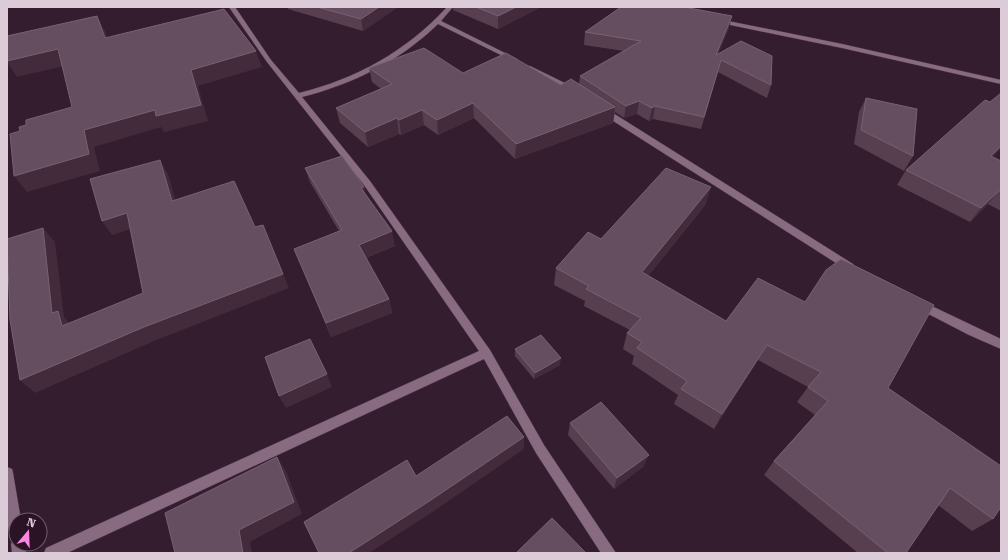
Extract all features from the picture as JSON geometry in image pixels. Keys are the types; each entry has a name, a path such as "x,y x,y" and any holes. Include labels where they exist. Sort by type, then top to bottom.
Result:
{"street":[{"path":"232,7 269,62 367,183 417,253 486,353 540,449 609,553"},
{"path":"297,96 318,91 356,76 381,63 418,40 439,22 450,7"},
{"path":"711,19 842,46 1001,82"},
{"path":"439,22 566,86 579,95"},
{"path":"592,103 676,158 859,272"},
{"path":"913,300 973,332 1001,344"},
{"path":"51,553 486,353"},
{"path":"7,474 13,512"}],"building":[{"path":"317,7 379,7 361,19"},
{"path":"476,7 516,7 498,16"},
{"path":"621,7 684,7 732,16 716,55 741,41 772,56 771,85 721,60 704,117 655,106 652,108 639,101 626,106 580,76 641,41 585,32"},
{"path":"224,9 256,51 191,70 201,105 156,116 155,110 84,130 89,154 14,176 10,134 20,131 19,127 26,125 26,120 72,107 58,49 7,61 7,36 97,16 105,38"},
{"path":"424,48 463,73 506,53 561,85 571,79 615,107 516,144 473,103 437,120 422,110 399,120 397,118 365,132 336,108 392,84 369,68"},
{"path":"1001,93 1001,146 991,156 1001,161 1001,190 981,208 906,170 985,100 990,102"},
{"path":"866,98 917,109 913,156 861,130"},
{"path":"342,156 364,187 361,188 392,231 359,245 389,299 326,323 294,249 342,230 305,168"},
{"path":"160,160 172,201 234,181 255,227 263,225 283,274 144,327 20,380 10,320 7,239 43,228 52,313 58,311 62,326 143,293 127,213 102,221 90,179"},
{"path":"666,168 711,187 642,272 726,321 758,278 805,302 826,270 841,259 934,305 888,388 1001,466 1001,507 993,519 950,488 906,553 888,553 774,461 828,401 808,387 821,372 767,345 722,414 681,389 687,381 637,348 642,342 627,333 641,318 586,289 589,286 556,268 588,232 601,239"},
{"path":"541,335 561,358 535,373 515,349"},
{"path":"310,339 327,374 279,396 265,357"},
{"path":"601,402 649,455 617,478 570,423"},
{"path":"507,416 524,437 349,553 319,553 304,522 407,460 416,476"},
{"path":"277,457 294,502 239,530 243,553 175,553 165,513"},
{"path":"552,518 586,553 516,553"}]}
